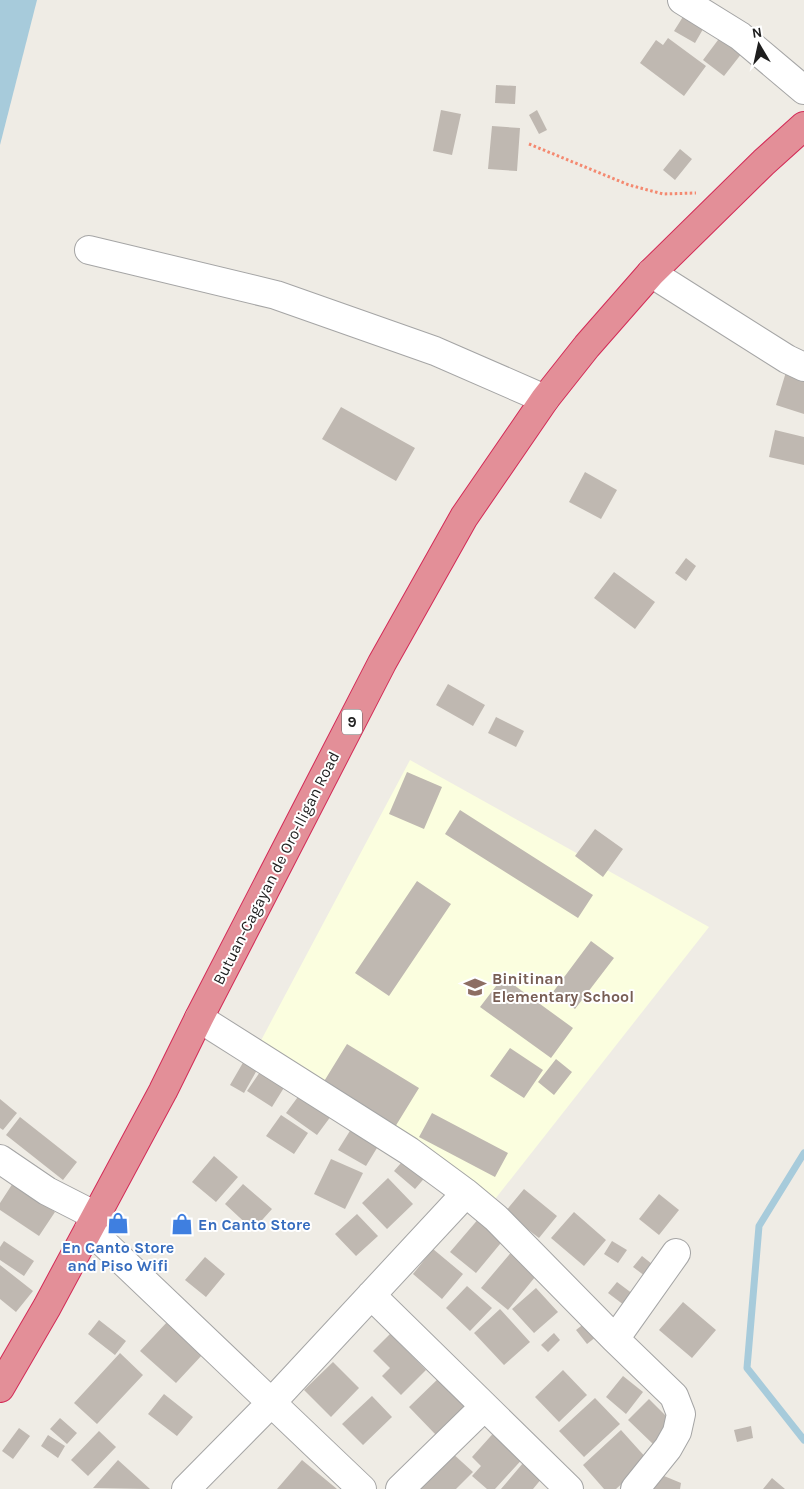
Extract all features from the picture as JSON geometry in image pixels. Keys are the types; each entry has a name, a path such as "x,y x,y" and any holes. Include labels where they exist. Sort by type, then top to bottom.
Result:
{"highway":[{"name":"Butuan-Cagayan de Oro-Iligan Road","path":"0,1388 47,1308 93,1223 163,1091 382,663 464,517 545,399 587,346 651,273 804,126"}],"street":[{"path":"682,0 740,36 804,90"},
{"path":"89,250 276,295 435,351 545,399"},
{"path":"651,273 787,359 804,367"},
{"path":"199,1018 408,1151 466,1193 496,1218 674,1396 681,1414 677,1432 668,1448 635,1489"},
{"path":"0,1159 93,1223 271,1403 362,1489"},
{"path":"186,1489 271,1403 466,1193"},
{"path":"615,1339 676,1253"},
{"path":"371,1295 569,1489"},
{"path":"400,1489 484,1407"}],"path":[{"path":"529,144 629,185 662,194 695,193 741,186"}],"shaded area":[{"name":"Binitinan Elementary School","path":"410,760 709,927 492,1203 257,1048"}],"water":[{"path":"0,0 37,0 0,145"}],"building":[{"path":"686,12 706,24 695,43 674,31"},
{"path":"721,36 742,53 724,76 703,60"},
{"path":"668,38 706,66 684,96 640,63 656,40 663,45"},
{"path":"496,85 516,86 515,104 495,103"},
{"path":"441,110 461,114 452,155 433,151"},
{"path":"537,110 547,130 539,134 529,115"},
{"path":"492,126 520,128 517,171 488,169"},
{"path":"680,149 692,159 675,180 663,170"},
{"path":"786,372 804,377 804,414 776,405"},
{"path":"341,407 415,448 396,481 322,439"},
{"path":"775,430 804,437 804,465 769,457"},
{"path":"585,472 617,490 601,519 569,502"},
{"path":"686,558 696,566 686,581 675,573"},
{"path":"614,572 655,602 635,629 594,598"},
{"path":"448,684 485,705 473,726 436,705"},
{"path":"496,717 524,731 516,747 488,733"},
{"path":"407,772 442,787 424,829 389,814"},
{"path":"460,810 593,895 578,918 445,834"},
{"path":"595,829 623,849 603,877 575,856"},
{"path":"417,881 451,904 389,996 355,973"},
{"path":"591,941 614,958 575,1009 553,992"},
{"path":"503,977 573,1028 551,1058 480,1007"},
{"path":"347,1044 419,1088 395,1127 323,1083"},
{"path":"510,1048 543,1070 524,1098 490,1076"},
{"path":"248,1054 262,1061 244,1093 230,1085"},
{"path":"556,1059 572,1072 554,1095 538,1082"},
{"path":"266,1063 290,1078 272,1107 247,1091"},
{"path":"303,1090 334,1112 317,1135 286,1113"},
{"path":"0,1099 17,1113 3,1130 0,1128"},
{"path":"432,1113 508,1153 495,1177 419,1137"},
{"path":"281,1115 308,1133 294,1154 266,1136"},
{"path":"20,1117 77,1162 63,1180 6,1135"},
{"path":"353,1126 380,1143 366,1166 338,1150"},
{"path":"214,1156 238,1177 216,1202 192,1182"},
{"path":"407,1156 428,1174 415,1189 394,1171"},
{"path":"331,1159 363,1173 345,1209 314,1194"},
{"path":"388,1178 413,1204 387,1229 362,1203"},
{"path":"13,1183 55,1212 39,1236 0,1210 0,1203"},
{"path":"243,1184 272,1209 253,1230 225,1204"},
{"path":"524,1189 557,1216 539,1238 505,1212"},
{"path":"659,1194 679,1210 659,1235 639,1219"},
{"path":"574,1212 606,1240 584,1266 551,1238"},
{"path":"357,1214 378,1236 356,1256 335,1234"},
{"path":"480,1217 505,1238 476,1273 450,1252"},
{"path":"4,1241 34,1261 24,1276 0,1260 0,1247"},
{"path":"612,1241 627,1250 618,1263 604,1254"},
{"path":"433,1249 463,1274 442,1299 413,1274"},
{"path":"514,1249 540,1271 508,1310 481,1288"},
{"path":"642,1256 657,1268 649,1279 633,1267"},
{"path":"205,1257 225,1274 206,1297 185,1280"},
{"path":"0,1265 33,1291 16,1312 0,1299"},
{"path":"617,1282 637,1297 628,1308 608,1293"},
{"path":"467,1286 492,1308 470,1331 446,1308"},
{"path":"536,1288 558,1312 534,1333 512,1309"},
{"path":"683,1302 716,1330 692,1358 659,1330"},
{"path":"500,1309 530,1342 504,1365 474,1333"},
{"path":"590,1319 601,1333 587,1344 576,1330"},
{"path":"99,1320 126,1341 115,1355 88,1334"},
{"path":"168,1321 203,1354 176,1383 140,1351"},
{"path":"554,1333 560,1340 548,1352 541,1345"},
{"path":"390,1334 426,1370 401,1395 382,1376 390,1368 373,1351"},
{"path":"120,1353 143,1375 97,1424 74,1403"},
{"path":"333,1362 359,1388 331,1417 304,1390"},
{"path":"563,1370 587,1395 559,1422 535,1397"},
{"path":"441,1376 468,1405 436,1435 409,1407"},
{"path":"623,1376 643,1392 626,1414 606,1397"},
{"path":"164,1394 193,1417 177,1436 148,1414"},
{"path":"372,1396 392,1417 363,1445 342,1424"},
{"path":"595,1398 620,1424 584,1457 559,1431"},
{"path":"649,1399 674,1424 653,1444 628,1420"},
{"path":"60,1418 77,1433 67,1444 50,1429"},
{"path":"751,1426 753,1438 737,1442 734,1430"},
{"path":"19,1428 30,1436 13,1459 2,1451"},
{"path":"498,1428 527,1454 495,1489 487,1489 472,1476 481,1466 472,1457"},
{"path":"621,1430 648,1460 616,1489 604,1489 583,1465"},
{"path":"99,1431 116,1447 88,1476 71,1460"},
{"path":"48,1435 65,1446 58,1458 41,1446"},
{"path":"451,1452 473,1472 456,1489 416,1489"},
{"path":"529,1456 547,1472 533,1489 501,1489"},
{"path":"118,1460 150,1489 93,1488"},
{"path":"302,1460 337,1489 277,1489"},
{"path":"664,1476 681,1483 680,1489 653,1489"},
{"path":"772,1478 785,1489 763,1489"}],"waterway":[{"path":"804,1153 759,1226 747,1368 804,1440"}],"place":[{"name":"Binitinan Elementary School","path":"475,987"},
{"name":"En Canto Store and Piso Wifi","path":"118,1223"},
{"name":"En Canto Store","path":"182,1224"}]}
